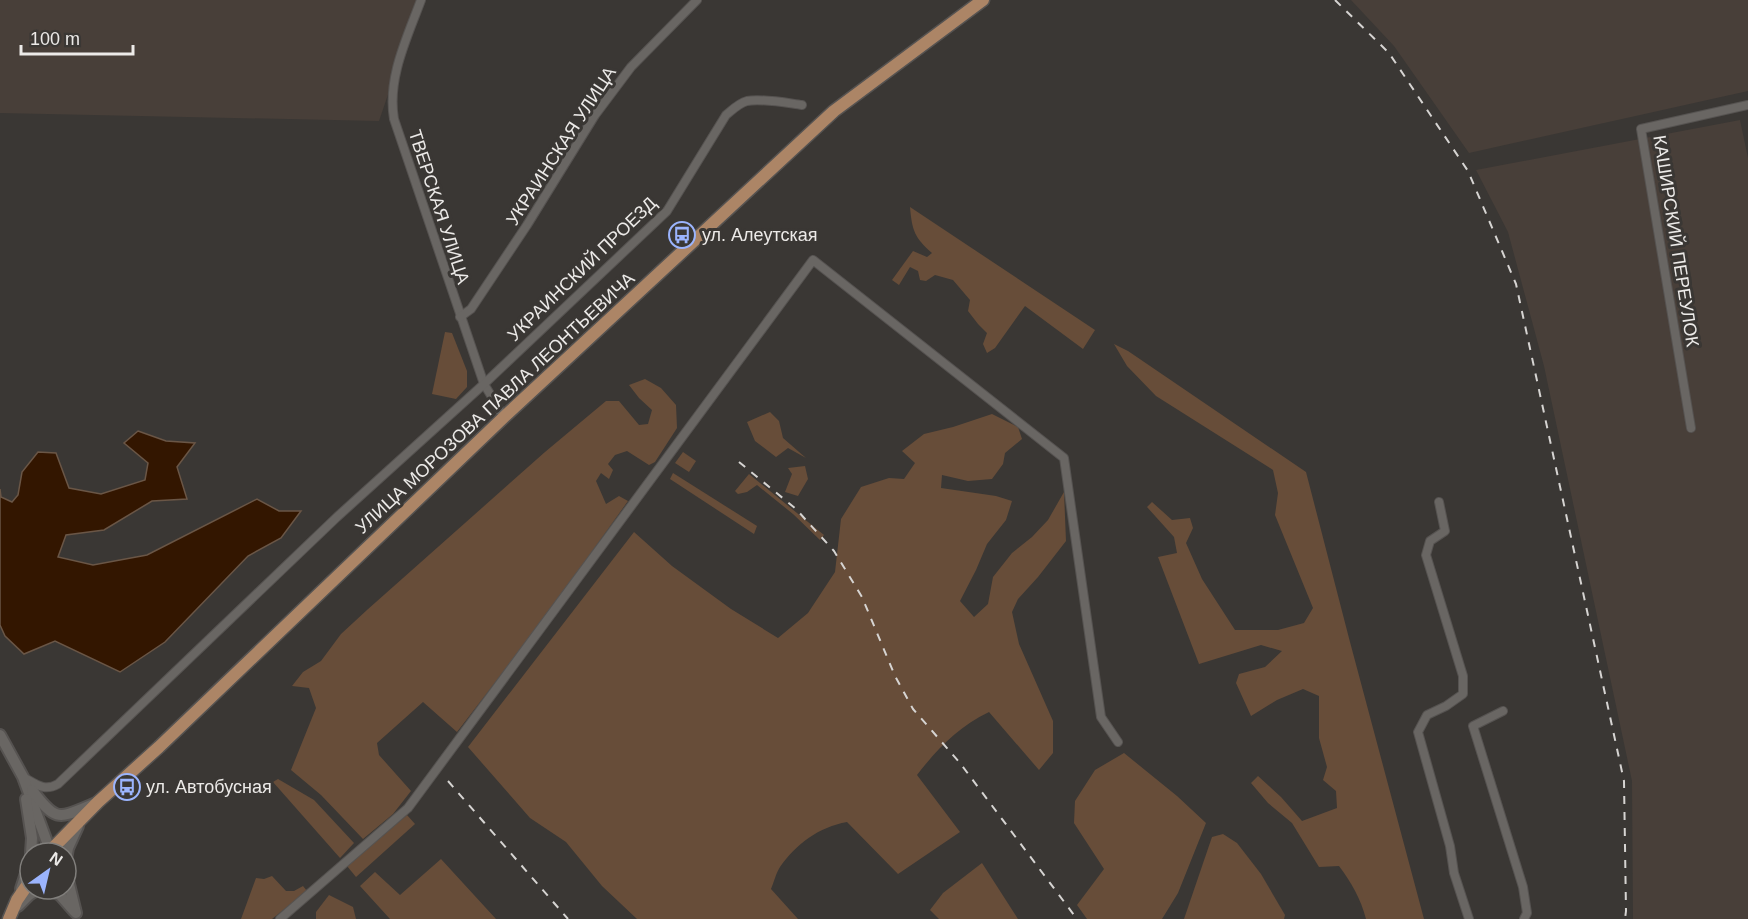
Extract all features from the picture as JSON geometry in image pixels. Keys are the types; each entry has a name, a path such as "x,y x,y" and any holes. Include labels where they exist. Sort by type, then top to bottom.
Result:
{"main road":[{"name":"УЛИЦА МОРОЗОВА ПАВЛА ЛЕОНТЬЕВИЧА","path":"60,841 98,802 159,747 504,417 834,111 983,0"},
{"path":"10,916 17,900"}],"street":[{"name":"ТВЕРСКАЯ УЛИЦА","path":"421,0 397,68 392,104 394,119 484,384 504,417"},
{"name":"УКРАИНСКАЯ УЛИЦА","path":"460,317 471,309 527,225 595,115 631,67 693,1"},
{"name":"УКРАИНСКИЙ ПРОЕЗД","path":"23,777 43,788 51,788 58,784 338,517 484,384 667,211 726,115 747,101 802,105"},
{"name":"КАШИРСКИЙ ПЕРЕУЛОК","path":"1691,429 1641,129 1748,105"},
{"path":"280,919 408,808 813,260 1064,458 1101,717 1118,742"},
{"path":"1438,502 1445,531 1430,541 1426,555 1463,676 1463,694 1446,706 1426,715 1418,732 1450,846 1454,873 1469,919"},
{"path":"1503,711 1473,726 1523,887 1527,914 1524,919"},
{"path":"0,735 23,777 46,808 56,814 68,814 98,802"},
{"path":"23,777 46,841"},
{"path":"23,777 32,841"},
{"path":"71,841 86,814"},
{"path":"10,916 24,901"},
{"path":"66,901 77,916"},
{"path":"71,901 77,916"},
{"path":"73,901 77,916"}],"shaded area":[{"path":"0,0 420,0 379,121 0,113"},
{"path":"1351,0 1748,0 1748,91 1469,153 1394,46"},
{"path":"1740,120 1748,158 1748,919 1633,919 1632,781 1544,366 1508,232 1476,170"},
{"path":"910,207 1095,330 1083,349 1025,306 995,348 987,353 983,344 987,333 968,311 970,300 953,280 935,275 926,281 920,280 918,271 910,267 899,285 892,280 913,251 927,257 932,253 915,233"},
{"path":"445,332 452,333 467,371 467,387 456,399 432,394"},
{"path":"1114,344 1128,351 1306,472 1424,919 1366,919 1355,891 1339,866 1319,867 1292,823 1268,803 1251,783 1258,776 1302,821 1337,808 1336,791 1323,780 1327,767 1319,738 1319,696 1303,689 1277,700 1251,716 1236,683 1239,674 1265,667 1282,651 1261,645 1199,664 1158,557 1177,553 1174,537 1147,507 1152,502 1172,520 1190,518 1193,528 1186,543 1202,579 1235,630 1278,630 1304,623 1313,608 1275,515 1278,493 1273,470 1156,396 1127,366"},
{"path":"645,379 661,388 676,405 677,428 655,462 649,465 627,451 615,455 608,464 613,470 609,479 601,473 596,481 606,504 619,496 628,501 543,620 457,732 423,702 377,743 379,755 411,791 393,814 363,839 321,795 291,770 316,708 309,688 292,686 303,672 321,661 341,634 367,610 606,401 619,401 639,425 648,424 652,410 629,385"},
{"path":"770,412 779,421 783,438 806,458 788,448 776,457 755,441 747,422"},
{"path":"992,414 1018,427 1022,439 1005,453 1003,464 992,479 968,481 942,475 941,488 996,496 1012,501 1006,520 987,544 960,601 974,617 988,604 993,577 1012,553 1048,520 1064,492 1066,541 1018,599 1012,612 1019,644 1053,721 1053,753 1039,770 989,712 958,731 917,775 960,832 898,874 847,822 827,828 809,838 793,851 779,869 771,889 798,919 637,919 602,886 566,842 530,818 468,747 634,532 672,566 731,609 778,638 808,613 835,572 841,519 861,487 889,478 904,479 915,463 902,451 924,434"},
{"path":"138,431 166,441 195,443 177,467 187,499 152,501 104,530 66,535 58,557 93,565 147,555 257,499 279,511 301,511 281,538 248,556 165,642 120,672 55,641 24,654 5,636 0,625 0,489 1,497 12,502 18,495 22,472 38,452 56,453 69,488 101,494 145,480 148,463 124,443"},
{"path":"683,452 696,461 689,472 675,463"},
{"path":"805,466 808,479 798,496 785,492 792,474 788,468"},
{"path":"673,473 757,526 754,534 670,479"},
{"path":"749,474 824,535 820,540 793,514 757,485 747,492 738,494 735,491"},
{"path":"1124,753 1206,823 1178,893 1162,919 1087,919 1077,905 1104,869 1074,823 1075,801 1095,770"},
{"path":"278,779 314,800 354,843 340,858 273,782"},
{"path":"407,815 415,824 356,877 347,866"},
{"path":"1223,834 1237,843 1261,874 1285,915 1284,919 1184,919 1212,837"},
{"path":"441,859 496,919 390,919 360,886 375,872 400,895"},
{"path":"982,863 1018,919 939,919 930,910 943,893"},
{"path":"272,876 286,891 294,891 303,886 307,891 272,919 241,919 256,878 264,879"},
{"path":"329,895 353,907 356,919 316,919 316,912"}],"railway":[{"path":"1335,0 1389,53 1468,171 1516,284 1624,781 1625,919"},
{"path":"739,462 796,509 834,551 862,597 895,676 913,709 960,763 1077,919"},
{"path":"448,781 568,919"}],"place":[{"name":"ул. Алеутская","path":"682,235"},
{"name":"ул. Автобусная","path":"127,787"}]}
